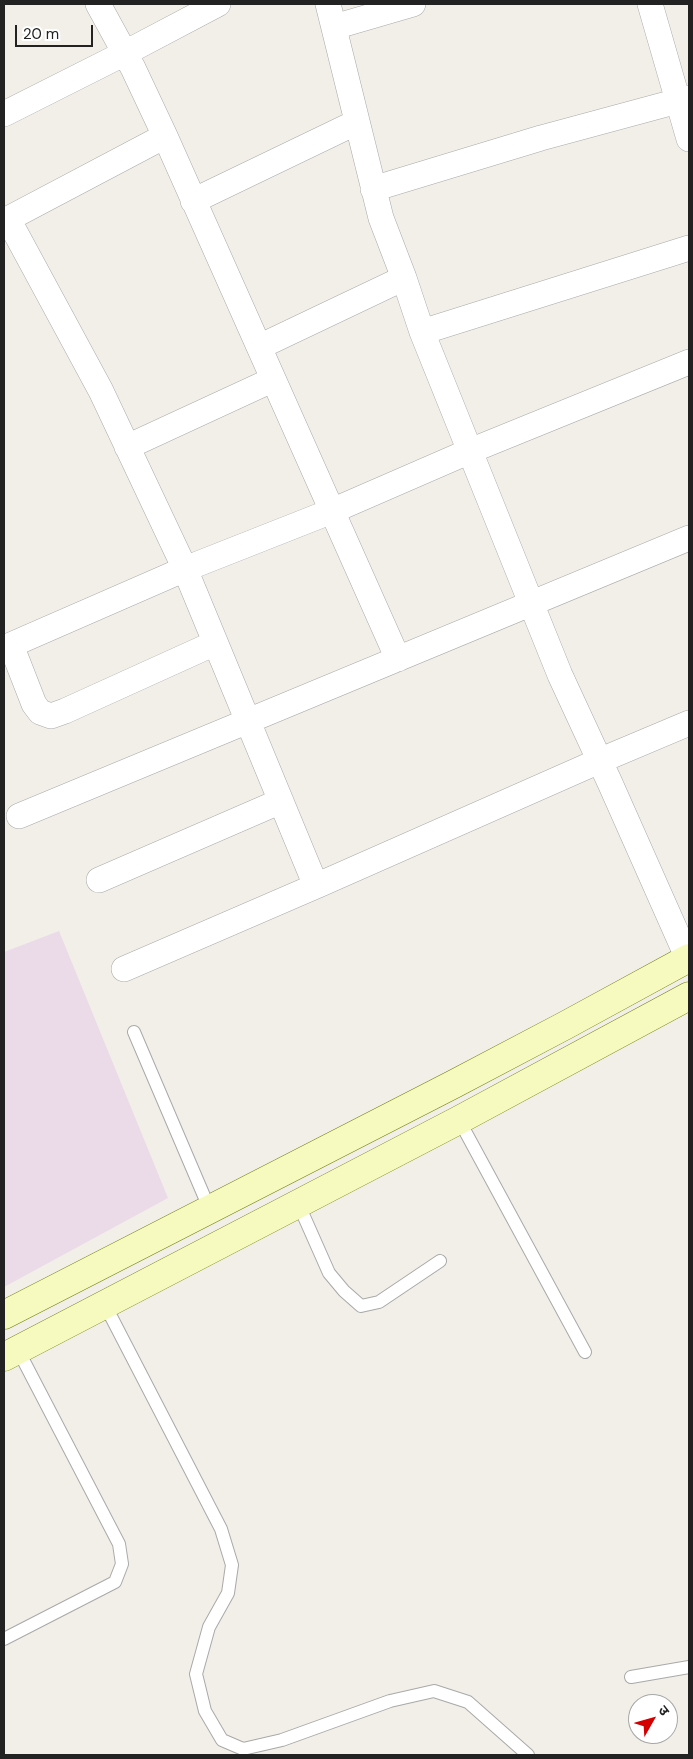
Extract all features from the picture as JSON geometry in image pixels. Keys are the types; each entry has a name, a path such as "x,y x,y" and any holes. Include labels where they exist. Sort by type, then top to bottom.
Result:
{"main road":[{"path":"4,1316 557,1030 689,959"},
{"path":"11,1354 104,1303 459,1120 689,996"}],"street":[{"path":"98,4 125,53 165,136 272,380 398,659"},
{"path":"4,114 218,4"},
{"path":"413,4 331,15 381,218 422,332 530,604 560,675 689,959"},
{"path":"650,4 684,99 689,139"},
{"path":"373,189 541,138 684,99"},
{"path":"193,201 357,122"},
{"path":"165,136 6,220 101,391 185,570 316,886"},
{"path":"422,332 689,248"},
{"path":"259,347 404,278"},
{"path":"216,643 51,716 40,712 34,704 7,646 185,570 332,511 470,451 689,362"},
{"path":"127,446 272,380"},
{"path":"19,816 689,538"},
{"path":"124,969 689,723"},
{"path":"99,880 281,801"}],"lane":[{"path":"134,1032 210,1210"},
{"path":"459,1120 585,1352"},
{"path":"298,1203 329,1273 360,1306 379,1302 440,1262"},
{"path":"104,1303 221,1529 232,1565 228,1593 209,1627 196,1674 205,1711 222,1740 243,1749 282,1740 390,1701 434,1691 468,1702 528,1755"},
{"path":"4,1639 115,1582 122,1564 119,1544 11,1354"},
{"path":"632,1677 689,1667"}],"shaded area":[{"path":"59,931 168,1198 4,1287 4,952"}]}
